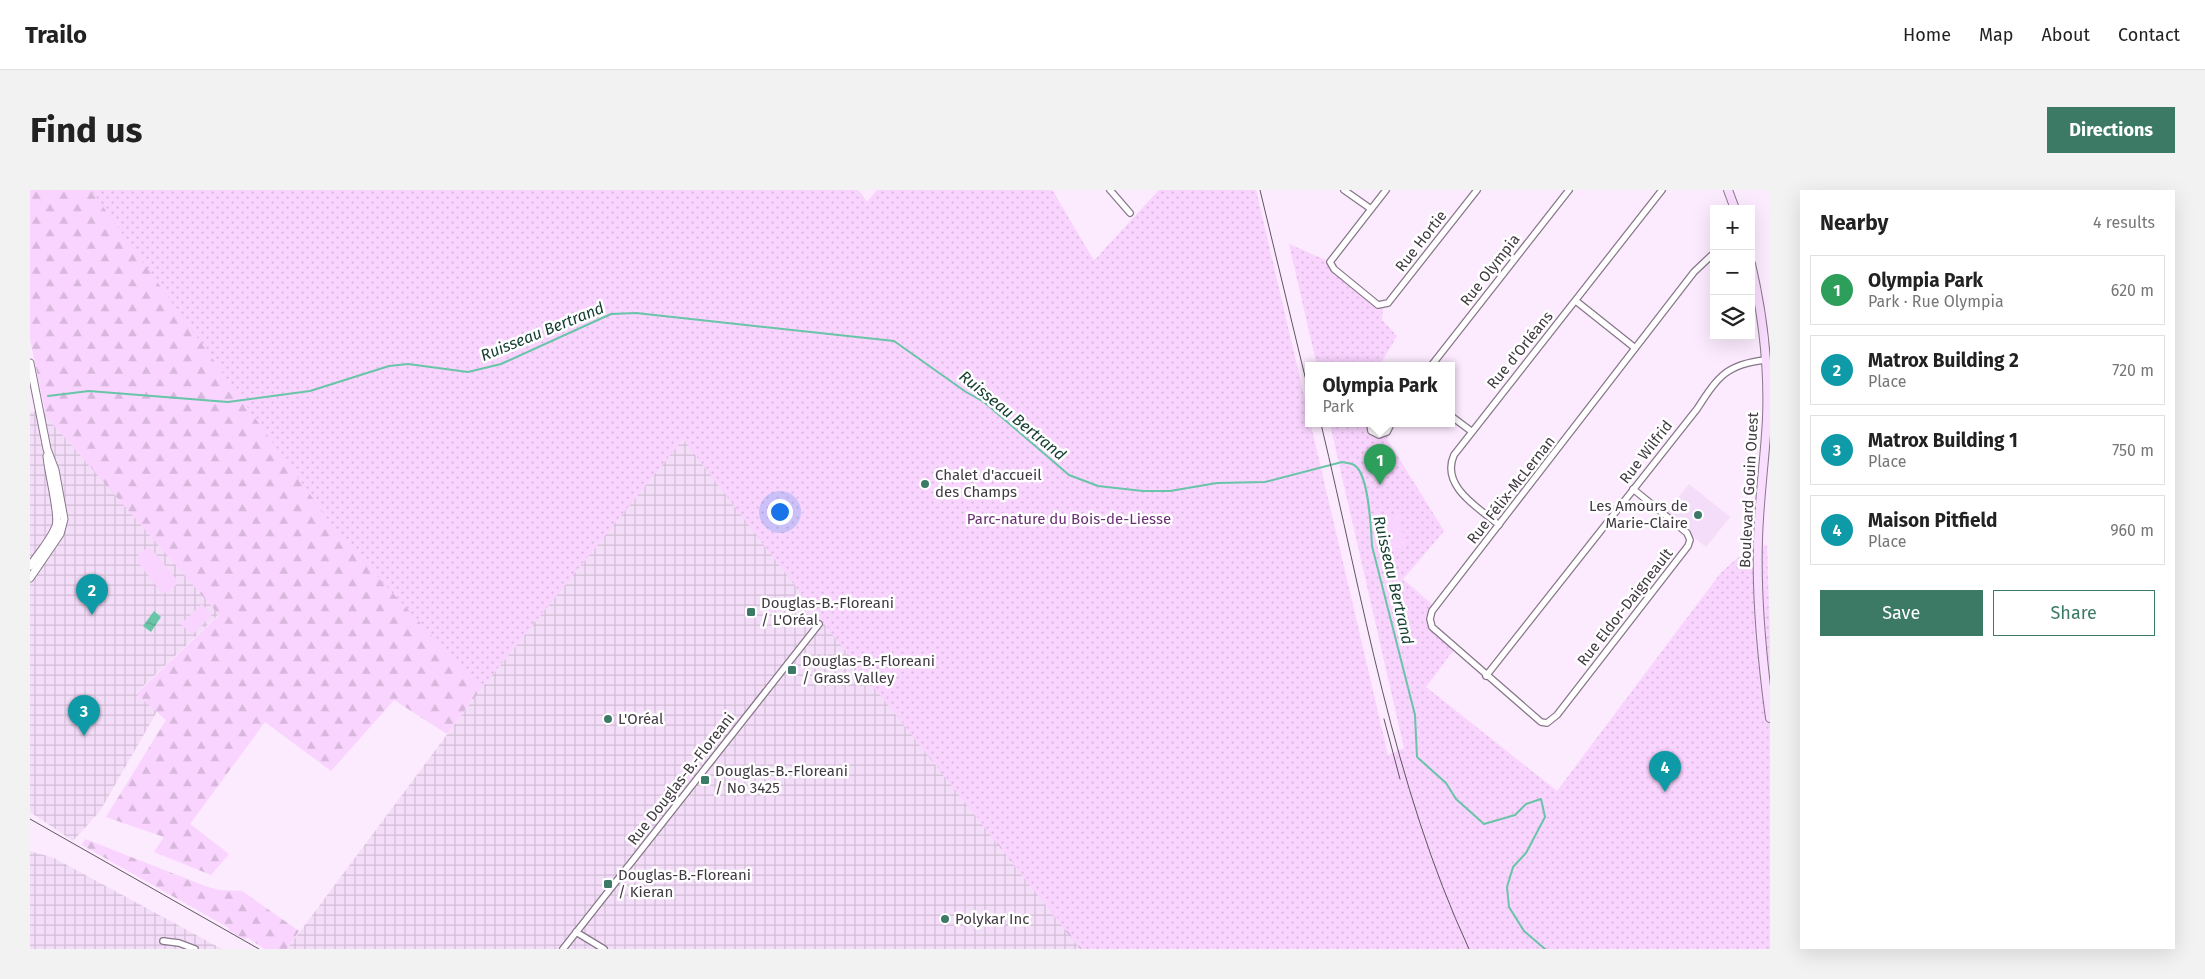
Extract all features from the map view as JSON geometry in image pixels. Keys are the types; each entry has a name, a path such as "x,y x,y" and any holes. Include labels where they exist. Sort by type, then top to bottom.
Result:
{"main road":[{"path":"1728,190 1734,205"},
{"name":"Boulevard Gouin Ouest","path":"1755,284 1766,360 1766,426 1759,508 1757,569 1760,638 1770,718"}],"street":[{"path":"1110,190 1130,213"},
{"path":"1344,190 1370,209 1386,190"},
{"name":"Rue Hortie","path":"1370,209 1330,262 1334,269 1374,303 1382,305 1388,303 1477,190"},
{"name":"Rue Olympia","path":"1434,362 1569,190"},
{"name":"Rue d'Orléans","path":"1499,525 1460,491 1451,474 1450,465 1454,455 1662,190"},
{"name":"Rue Félix-McLernan","path":"1548,723 1541,722 1432,627 1430,619 1432,611 1694,272 1710,257"},
{"path":"1576,301 1635,348"},
{"name":"Rue Wilfrid","path":"1486,676 1697,408 1716,381 1742,363 1766,360"},
{"path":"30,363 47,448 55,470 64,524 58,537 30,578"},
{"path":"1455,419 1471,431"},
{"path":"1371,427 1379,435 1387,432 1390,427"},
{"path":"30,566 57,523 48,472 47,448"},
{"name":"Rue Eldor-Daigneault","path":"1548,723 1557,715 1688,546 1690,540 1687,534 1633,489"},
{"name":"Rue Douglas-B.-Floreani","path":"563,949 819,624"},
{"path":"576,932 604,949"},
{"path":"163,941 179,943 195,949"}],"shaded area":[{"path":"44,410 46,416 220,613 136,693 159,708 100,811 73,841 30,812 30,412"},
{"path":"683,438 1081,949 287,949 481,689"},
{"name":"Les Amours de Marie-Claire","path":"1689,484 1730,517 1706,547 1665,514"},
{"path":"30,851 54,858 222,949 30,949"}],"green space":[{"name":"Parc-nature du Bois-de-Liesse","path":"30,190 858,190 867,202 877,190 1052,190 1094,261 1159,190 1157,949 1080,949 832,634 683,439 481,689 447,734 394,700 331,771 265,722 190,824 229,854 211,875 154,852 164,837 106,817 166,720 136,694 219,615 46,416 30,339"},
{"name":"Parc-nature du Bois-de-Liesse","path":"91,190 858,190 867,202 877,190 1052,190 1094,261 1159,190 1256,190 1305,400 1305,427 1311,427 1388,755 1404,748 1331,427 1370,427 1379,435 1390,427 1387,439 1444,531 1403,579 1435,607 1432,611 1432,629 1455,648 1426,687 1557,791 1720,574 1747,552 1767,545 1770,636 1770,949 1082,949 832,634 683,439 481,689 340,536"},
{"path":"1289,244 1330,262 1334,269 1383,305 1382,320 1397,336 1381,362 1316,362"},
{"path":"1400,515 1405,547 1386,550 1380,518"},
{"path":"147,548 152,549 177,580 176,585 166,593 161,592 137,561 138,555"},
{"path":"202,604 212,615 192,635 181,624"},
{"path":"85,839 205,886 219,890 242,891 299,931 287,949 265,949 248,938 244,939 228,930 229,928 82,845"}],"water":[{"path":"154,611 161,617 151,632 143,626"}],"waterway":[{"name":"Ruisseau Bertrand","path":"48,396 89,391 228,402 310,391 389,366 408,364 468,372 501,364 611,314 636,313 894,341 966,392 984,402 1069,475 1098,486 1143,491 1170,491 1217,483 1265,482 1342,462 1354,465 1359,470 1366,490 1372,546 1415,715 1417,757 1446,783 1456,799 1484,824 1515,815 1526,804 1541,799 1545,817 1526,853 1513,867 1507,887 1509,907 1524,931 1545,949"}],"tram line":[{"path":"1260,190 1305,376"},
{"path":"1322,427 1366,623 1400,757 1420,822 1443,886 1469,949"},
{"path":"1384,719 1400,779"},
{"path":"30,819 259,949"}],"place":[{"name":"Chalet d'accueil des Champs","path":"925,484"},
{"name":"Olympia Park","path":"1380,485"},
{"name":"Les Amours de Marie-Claire","path":"1698,515"},
{"name":"Douglas-B.-Floreani / L'Oréal","path":"751,612"},
{"name":"Matrox Building 2","path":"92,615"},
{"name":"Douglas-B.-Floreani / Grass Valley","path":"792,670"},
{"name":"L'Oréal","path":"608,719"},
{"name":"Matrox Building 1","path":"84,736"},
{"name":"Douglas-B.-Floreani / No 3425","path":"705,780"},
{"name":"Maison Pitfield","path":"1665,792"},
{"name":"Douglas-B.-Floreani / Kieran","path":"608,884"},
{"name":"Polykar Inc","path":"945,919"}]}
